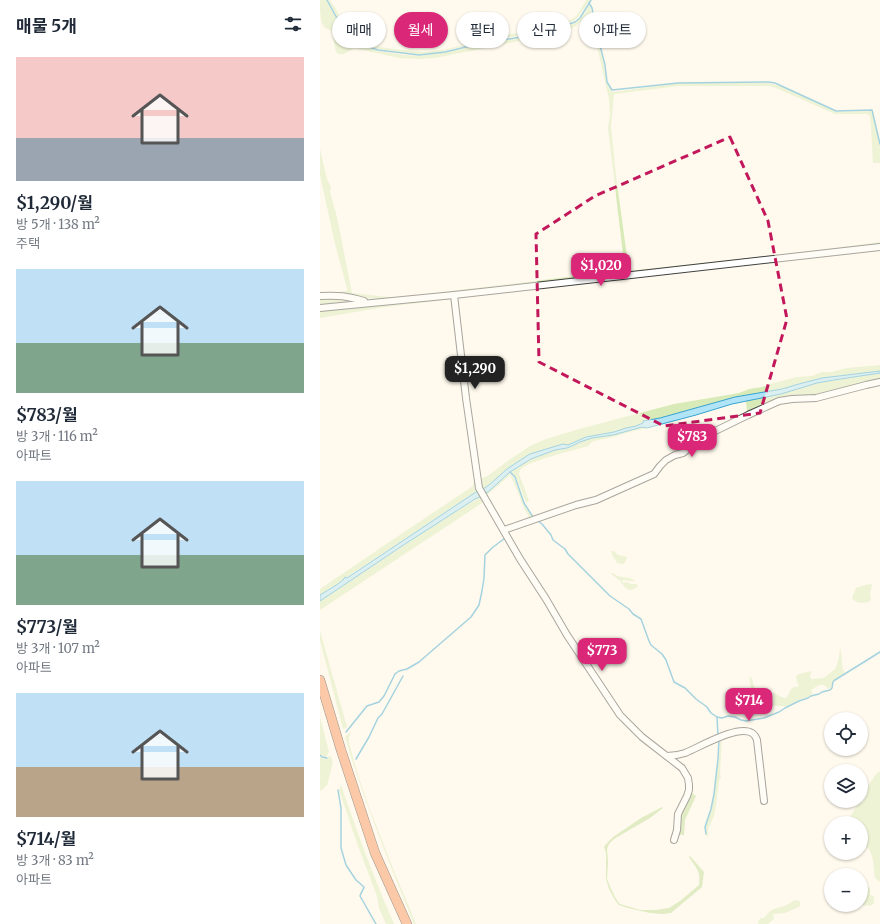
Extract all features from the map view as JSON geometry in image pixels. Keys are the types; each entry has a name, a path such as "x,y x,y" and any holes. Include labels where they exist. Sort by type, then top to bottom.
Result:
{"highway":[{"path":"320,680 375,853 407,924"}],"street":[{"path":"320,308 454,295 880,247"},
{"path":"454,295 466,398 479,488 567,635 620,715 642,737 682,768 686,774 689,785 687,796 678,814 677,830 674,840"},
{"path":"320,296 345,296 368,303"},
{"path":"504,530 576,505 596,500 654,474 666,460 683,453 705,436 779,401 816,398 866,384 880,382"},
{"path":"667,756 686,752 731,732 750,732 754,734 757,740 764,801"}],"highlighted area":[{"path":"730,137 768,221 787,319 760,413 664,426 539,362 536,234 595,196"}],"green space":[{"path":"320,0 326,0 333,12 332,33 324,27 320,14"},
{"path":"328,0 330,0 337,12 335,12"},
{"path":"586,0 590,0 582,12 579,12"},
{"path":"589,5 592,12 586,12"},
{"path":"579,12 579,16 571,22 571,19"},
{"path":"579,20 579,23 571,28 571,24"},
{"path":"517,33 517,36 509,37 509,34"},
{"path":"517,38 517,41 509,43 509,40"},
{"path":"335,48 354,48 343,54 338,54"},
{"path":"354,48 369,48 403,55 420,56 466,48 484,48 435,58 399,58"},
{"path":"375,48 424,52 456,48 435,53 419,54"},
{"path":"597,48 600,48 607,83 612,92 679,83 770,83 784,87 836,112 871,111 880,146 880,163 873,163 869,115 835,114 770,86 679,86 614,94 611,126 629,271 880,242 880,245 388,300 346,294 320,294 347,291 347,288 335,244 320,175 320,149 327,179 331,187 330,192 337,217 352,293 400,297 625,271 608,128 610,115 609,99"},
{"path":"450,297 452,299 385,307 320,318 320,310 400,304"},
{"path":"320,298 343,298 355,302 320,305"},
{"path":"880,365 880,371 822,378 782,389 735,397 660,418 643,421 644,423 614,432 586,437 568,445 563,444 537,452 507,469 483,489 481,486 479,478 489,475 530,446 546,439 674,404 739,393 797,377 812,376 822,372"},
{"path":"880,373 880,381 819,396 793,397 747,413 746,401 781,394 817,383"},
{"path":"642,427 647,428 594,441 589,444 589,446 552,456 532,463 520,470 519,474 529,501 526,502 517,479 511,471 531,459 555,450 567,448 592,438 613,435"},
{"path":"509,473 514,478 524,504 533,518 530,519 527,514 510,475 487,495 485,493"},
{"path":"475,474 479,490 320,595 320,589 473,486"},
{"path":"482,496 485,501 320,610 320,601 447,517"},
{"path":"611,551 614,551 618,555 627,557 624,564 616,562"},
{"path":"612,573 619,577 630,578 635,581 623,580 622,582 624,583 636,584 638,586 632,590 627,589 611,574"},
{"path":"872,584 870,595 871,599 869,602 862,603 852,598 856,588"},
{"path":"320,631 347,727 343,729 320,640"},
{"path":"840,648 845,673 834,681 831,688 828,689 824,685 818,686 811,690 813,694 785,707 766,704 752,694 749,677 752,678 756,690 766,698 774,702 773,693 775,693 786,698 792,688 799,686 796,676 799,674 812,671 810,676 811,679 824,678 835,669"},
{"path":"320,717 329,752 326,757 323,757 320,754"},
{"path":"351,732 349,743 357,772 369,807 416,924 414,924 395,878 360,784 345,737"},
{"path":"722,737 721,777 719,781 714,816 708,829 707,837 705,827 712,808 719,759 720,739"},
{"path":"330,755 333,762 329,778 327,785 320,791 320,757 327,759"},
{"path":"880,771 880,882 875,878 873,860 868,849 868,816 851,816 856,808 868,808 868,786 876,774"},
{"path":"341,785 366,855 394,924 386,924 379,908 377,896 339,790"},
{"path":"692,793 696,796 685,820 684,835 680,835 682,813"},
{"path":"662,807 663,808 650,818 614,839 609,844 607,849 607,879 616,899 620,904 640,910 669,908 699,885 699,873 689,857 690,856 704,872 702,887 671,913 650,913 619,905 609,889 606,879 606,853 604,847 613,837 641,818"},
{"path":"868,887 870,888 870,895 874,896 874,902 868,905"},
{"path":"795,900 800,901 799,907 785,913 773,914 774,919 768,924 758,924 759,920 764,918 770,911 785,906"}],"water":[{"path":"880,371 880,373 817,383 781,394 732,404 647,428 642,427 613,435 592,438 567,448 555,450 531,459 510,472 488,492 485,493 483,489 507,469 530,454 563,444 568,445 586,437 614,432 636,426 643,423 643,421 660,418 735,397 782,389 822,378"},
{"path":"479,490 482,496 402,546 320,601 320,595 338,584 345,577 347,578"}],"waterway":[{"path":"327,0 339,22 349,32 356,44 359,46 419,55 445,52 526,36 560,27 575,22 580,18 591,0"},
{"path":"589,3 592,8 605,65 607,82 612,90 678,83 775,83 836,111 872,110 880,144"},
{"path":"510,472 515,477 524,503 533,517"},
{"path":"538,521 551,535 553,540 565,549 568,554 610,596 641,619 651,645 662,654 666,660 674,682 685,688 717,717 722,718 728,716 746,721 764,718 799,701 830,690 835,680 880,652"},
{"path":"346,732 367,706 379,702 384,696 395,674 419,662 471,617 479,605 484,578 485,555 505,538"},
{"path":"356,759 403,676"},
{"path":"717,717 718,735"},
{"path":"706,834 705,827 714,794 719,740"},
{"path":"320,755 327,758"},
{"path":"338,790 341,808 341,848 346,865 356,880 364,887 360,896 376,924"}]}
